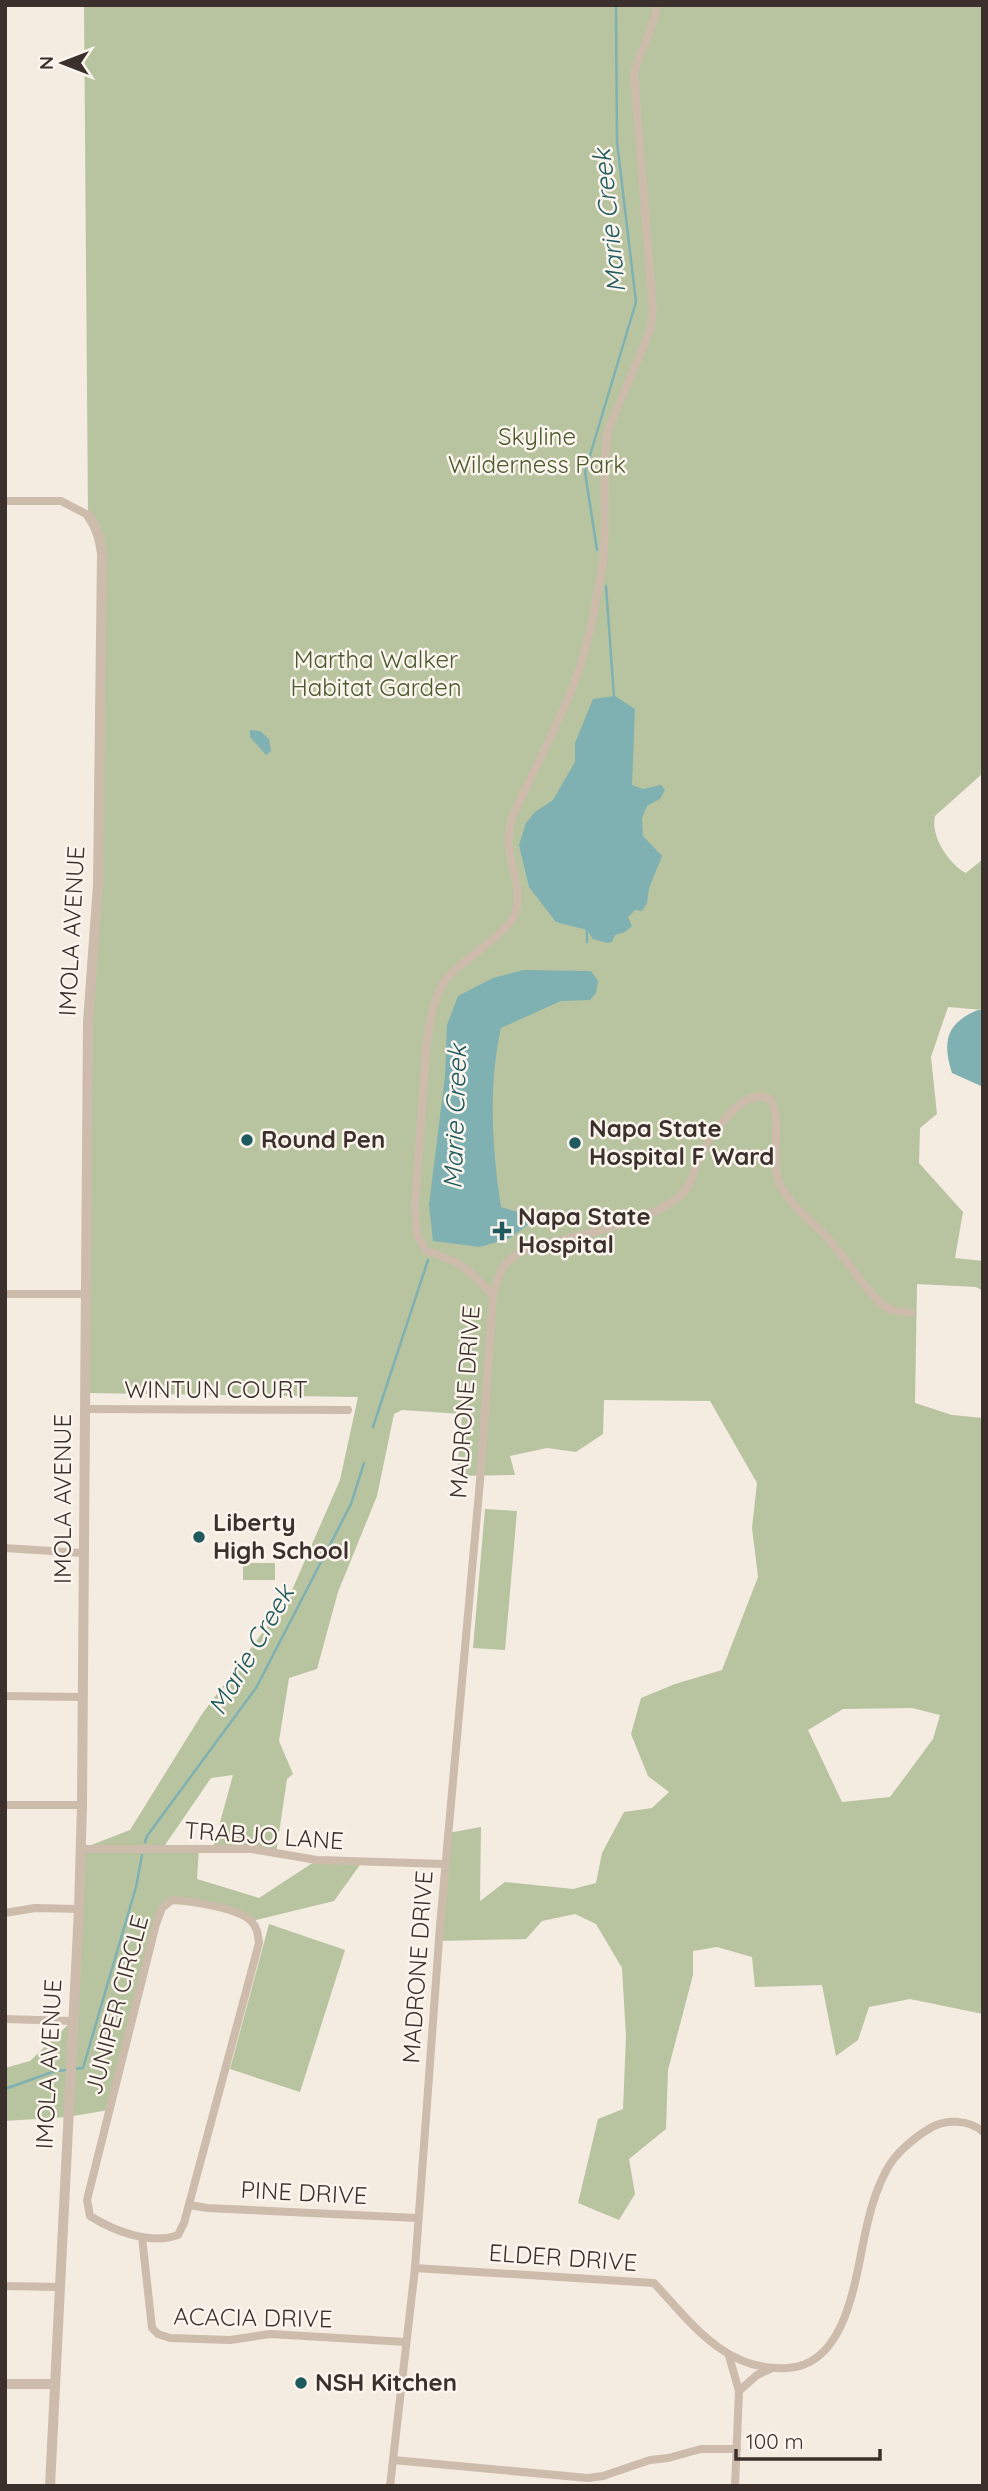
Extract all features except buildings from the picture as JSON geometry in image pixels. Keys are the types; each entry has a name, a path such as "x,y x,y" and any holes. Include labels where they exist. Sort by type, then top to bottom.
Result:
{"street":[{"name":"MADRONE DRIVE","path":"390,2486 415,2268 445,1864 480,1481 493,1296 469,1269 426,1251 417,1235 415,1205 429,1027 446,980 509,925 516,912 518,899 508,846 508,831 573,687 584,653 602,569 605,447 608,430 650,331 653,311 634,73 638,57 653,27 657,5"},
{"path":"5,501 61,501 88,514"},
{"name":"IMOLA AVENUE","path":"50,2486 82,1805 88,1022 98,884 102,554 100,537 88,514"},
{"path":"493,1296 501,1271 516,1255 578,1235 605,1230 656,1210 680,1196 719,1126 749,1097 761,1095 771,1100 775,1109 774,1157 783,1191 831,1241 881,1304 892,1310 912,1313"},
{"path":"5,1294 85,1294"},
{"name":"WINTUN COURT","path":"84,1409 348,1410"},
{"path":"5,1548 83,1553"},
{"path":"5,1696 82,1697"},
{"path":"5,1805 82,1805"},
{"name":"TRABJO LANE","path":"81,1849 252,1849 317,1860 445,1864"},
{"name":"JUNIPER CIRCLE","path":"172,1900 187,1900 245,1916 257,1930 259,1943 184,2223 178,2235 158,2239 142,2237 90,2216 87,2200 156,1924 162,1908 172,1900"},
{"path":"5,1913 35,1908 79,1909"},
{"path":"5,2019 72,2021"},
{"name":"ELDER DRIVE","path":"415,2268 654,2283 702,2334 729,2356 770,2369 807,2365 819,2357 830,2344 846,2310 858,2278 871,2210 887,2169 894,2159 912,2141 938,2124 967,2123 982,2131"},
{"name":"PINE DRIVE","path":"189,2205 417,2218"},
{"name":"ACACIA DRIVE","path":"142,2237 152,2328 158,2334 170,2338 230,2340 270,2334 406,2342"},
{"path":"5,2286 59,2287"},
{"path":"729,2356 739,2390 735,2486"},
{"path":"739,2390 757,2375 770,2369"},
{"path":"5,2384 55,2385"},
{"path":"393,2460 588,2478 701,2449 737,2449"}],"green space":[{"name":"Skyline Wilderness Park","path":"84,5 983,5 983,773 935,816 934,824 942,849 960,869 966,873 983,859 983,1010 948,1007 931,1057 937,1114 920,1128 919,1163 963,1212 955,1258 983,1261 983,1291 976,1287 917,1284 915,1403 952,1415 983,1418 983,2014 910,1999 869,2007 858,2040 836,2056 822,1985 755,1987 752,1957 717,1947 693,1951 693,1975 668,2070 666,2129 629,2159 635,2194 619,2220 578,2203 598,2119 623,2109 626,2037 622,1968 596,1924 575,1914 542,1921 526,1939 438,1941 448,1833 481,1827 480,1901 505,1882 573,1889 596,1883 602,1853 624,1812 652,1808 669,1792 648,1776 631,1734 641,1698 675,1684 722,1670 758,1577 752,1528 757,1483 710,1401 604,1400 603,1434 576,1452 547,1448 510,1456 515,1475 457,1476 462,1414 402,1410 394,1414 377,1496 338,1592 317,1669 289,1678 279,1741 293,1774 287,1779 276,1853 213,1848 233,1775 211,1778 163,1848 199,1848 197,1879 259,1898 317,1860 362,1862 334,1901 252,1921 245,1916 172,1900 162,1908 109,2110 67,2117 5,2121 5,2068 30,2061 72,2021 81,1849 130,1830 202,1714 289,1597 340,1480 358,1397 85,1393 91,973 102,554 88,515","holes":["912,1708 940,1715 933,1739 890,1797 842,1802 808,1730 843,1709"]},
{"path":"485,1509 517,1511 505,1650 473,1648"},
{"path":"243,1563 275,1563 275,1580 243,1580"},
{"path":"269,1924 345,1950 300,2092 230,2069"}],"water":[{"path":"615,696 635,709 632,785 643,789 661,785 665,790 660,799 647,806 642,818 643,836 662,856 649,888 647,903 642,911 635,910 628,917 632,926 615,935 612,942 608,943 593,939 587,930 556,922 529,887 519,845 526,823 535,812 553,800 575,762 575,743 593,699"},
{"path":"250,730 260,731 269,739 271,751 266,755 250,737"},
{"path":"523,970 591,971 598,981 596,993 590,1000 561,1001 501,1028 494,1072 493,1117 501,1207 537,1218 510,1238 480,1247 433,1241 429,1205 445,1076 447,1025 458,996 493,978"},
{"path":"978,1010 983,1010 981,1086 952,1073 947,1052 947,1043 953,1027"}],"waterway":[{"name":"Marie Creek","path":"597,550 585,472 636,302 617,142 616,5"},
{"name":"Marie Creek","path":"606,586 614,697"},
{"name":"Marie Creek","path":"587,927 587,942"},
{"name":"Marie Creek","path":"373,1427 428,1260"},
{"name":"Marie Creek","path":"145,1842 256,1688 351,1504 364,1463"},
{"name":"Marie Creek","path":"73,2069 83,2068 136,1887 142,1855"},
{"name":"Marie Creek","path":"5,2089 55,2071 67,2070"}],"place":[{"name":"Round Pen","path":"247,1140"},
{"name":"Napa State Hospital F Ward","path":"575,1143"},
{"name":"Napa State Hospital","path":"502,1231"},
{"name":"Liberty High School","path":"199,1537"},
{"name":"NSH Kitchen","path":"301,2383"}],"park label":[{"name":"Martha Walker Habitat Garden","path":"376,674"}]}
